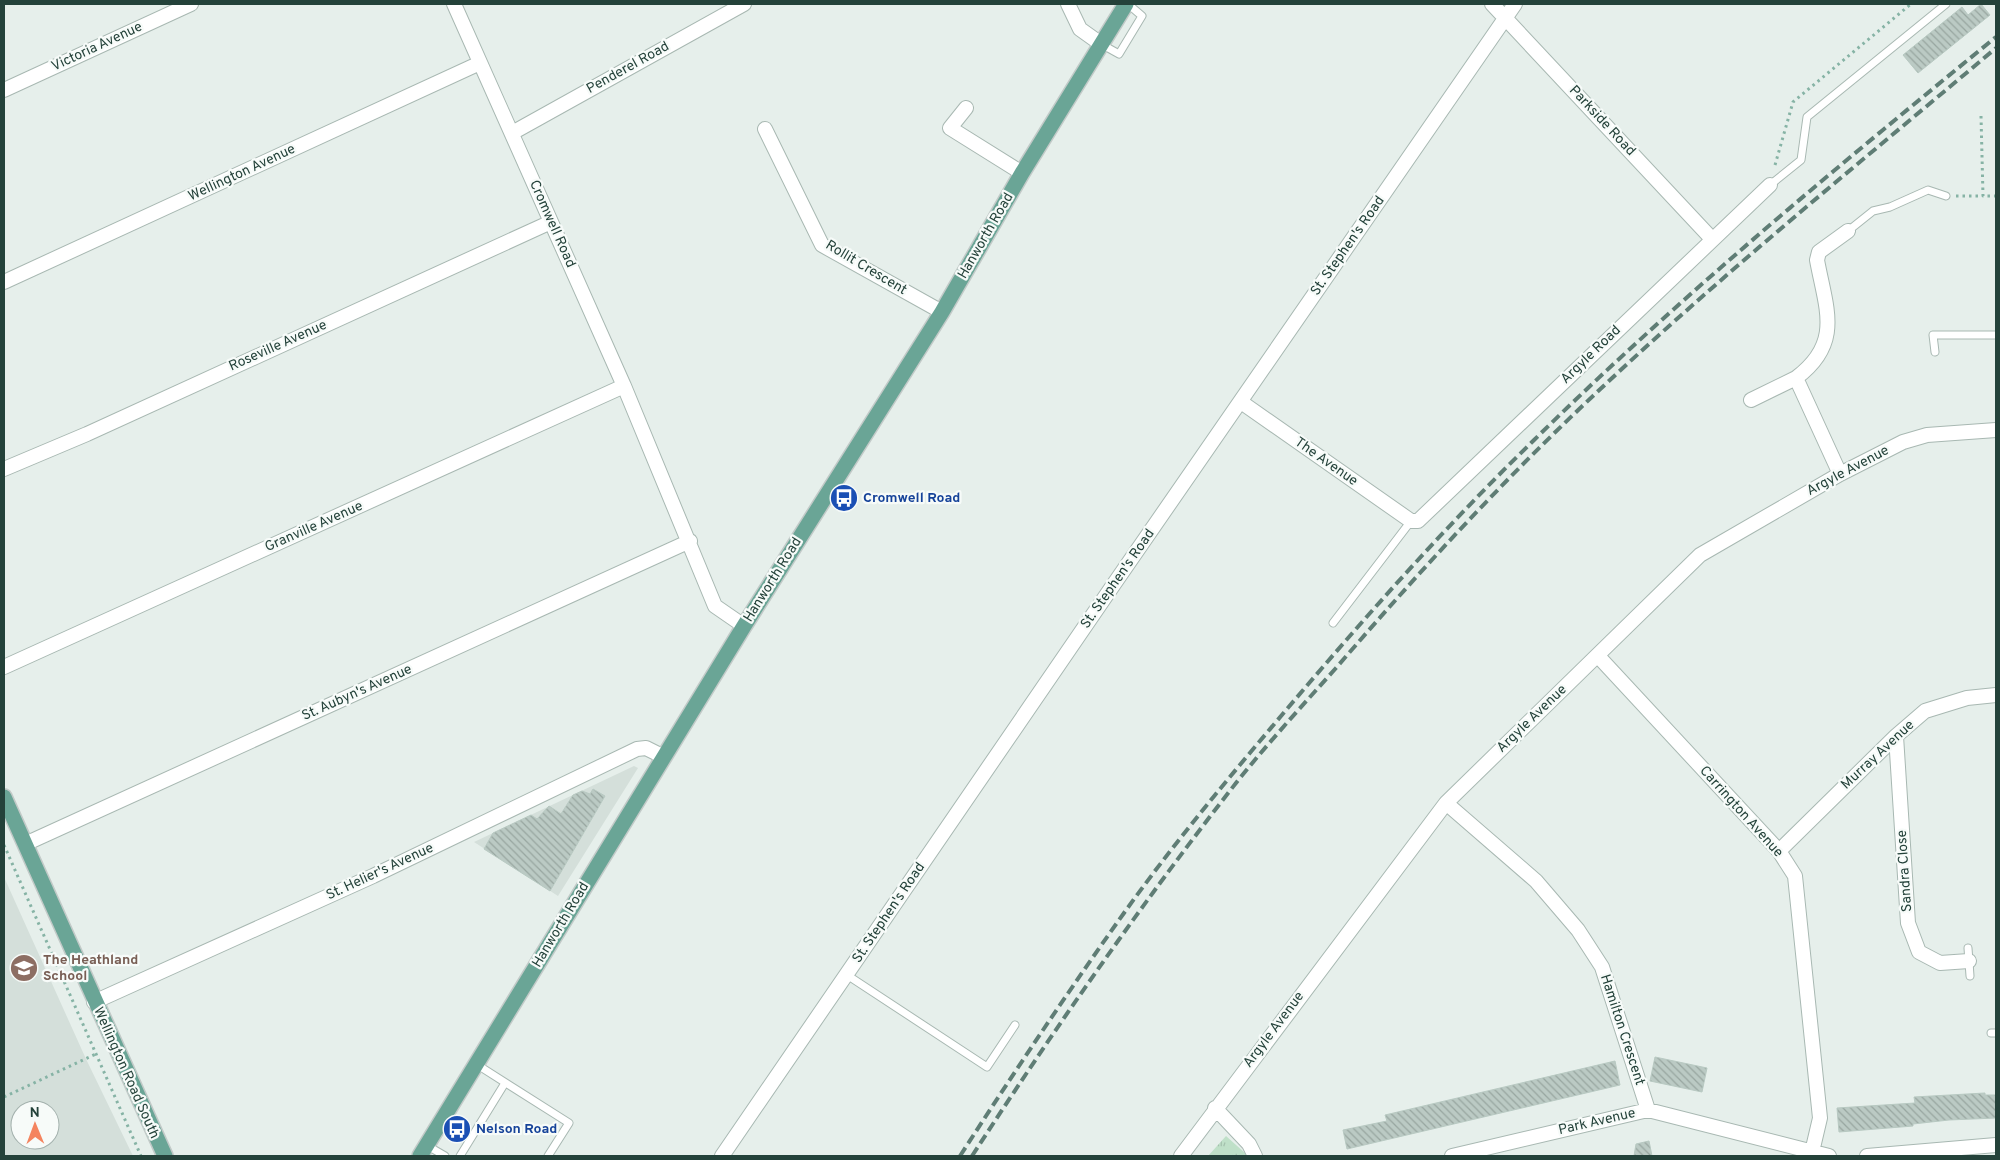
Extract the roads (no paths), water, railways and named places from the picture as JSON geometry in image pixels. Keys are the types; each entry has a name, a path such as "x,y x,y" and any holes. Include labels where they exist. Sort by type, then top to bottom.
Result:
{"main road":[{"name":"Hanworth Road","path":"423,1151 744,626 942,312 1022,173 1127,4"},
{"name":"Wellington Road South","path":"4,797 94,1002 165,1156"}],"street":[{"name":"Victoria Avenue","path":"4,90 191,4"},
{"name":"Cromwell Road","path":"454,4 624,386 690,541 715,606 744,626"},
{"name":"Penderel Road","path":"512,133 744,4"},
{"path":"1068,4 1080,29 1101,44"},
{"name":"Parkside Road","path":"1492,4 1712,239"},
{"name":"St. Stephen's Road","path":"722,1156 1515,4"},
{"name":"Wellington Avenue","path":"4,282 480,62"},
{"path":"966,108 950,128 1022,173"},
{"name":"Rollit Crescent","path":"765,129 822,245 942,312"},
{"name":"Argyle Road","path":"1411,522 1418,521 1770,185"},
{"name":"Roseville Avenue","path":"4,469 87,434 551,222"},
{"path":"1751,400 1808,370 1827,341 1829,324 1817,260 1819,252 1848,231"},
{"path":"1796,378 1840,474"},
{"name":"Granville Avenue","path":"4,668 624,386"},
{"name":"The Avenue","path":"1241,402 1411,522"},
{"name":"Argyle Avenue","path":"1181,1156 1215,1108 1446,802 1700,555 1840,474 1903,442 1927,434 1996,430"},
{"name":"St. Aubyn's Avenue","path":"25,844 690,541"},
{"name":"Carrington Avenue","path":"1598,656 1779,851 1795,876 1820,1118 1812,1152"},
{"name":"Murray Avenue","path":"1779,851 1896,736 1925,711 1967,698 1996,695"},
{"name":"Sandra Close","path":"1896,736 1908,923 1919,952 1940,963 1968,954"},
{"name":"St. Helier's Avenue","path":"94,1002 373,876 637,750 646,748 664,757"},
{"name":"Hamilton Crescent","path":"1446,802 1536,881 1578,930 1602,967 1648,1110"},
{"path":"1215,1108 1249,1144 1255,1156"},
{"name":"Park Avenue","path":"1452,1156 1648,1110 1787,1151 1812,1152 1829,1156"},
{"path":"1867,1156 1996,1145"}],"lane":[{"path":"1770,185 1801,160 1807,117 1946,4"},
{"path":"1848,231 1873,211 1890,207 1928,190 1946,196"},
{"path":"1935,352 1933,335 1996,335"},
{"path":"1333,623 1411,522"},
{"path":"1968,954 1970,976"},
{"path":"847,975 987,1067 1015,1025"},
{"path":"476,1064 569,1122 548,1156"},
{"path":"460,1156 505,1083"},
{"path":"423,1151 445,1156"}],"railway":[{"path":"960,1156 1082,973 1124,913 1183,835 1346,640 1437,539 1532,442 1644,336 1759,234 1996,37"},
{"path":"972,1156 1100,966 1201,828 1285,725 1451,540 1549,438 1673,322 1801,211 1996,48"}],"place":[{"name":"Cromwell Road","path":"844,498"},
{"name":"The Heathland School","path":"24,968"},
{"name":"Nelson Road","path":"457,1129"}]}
